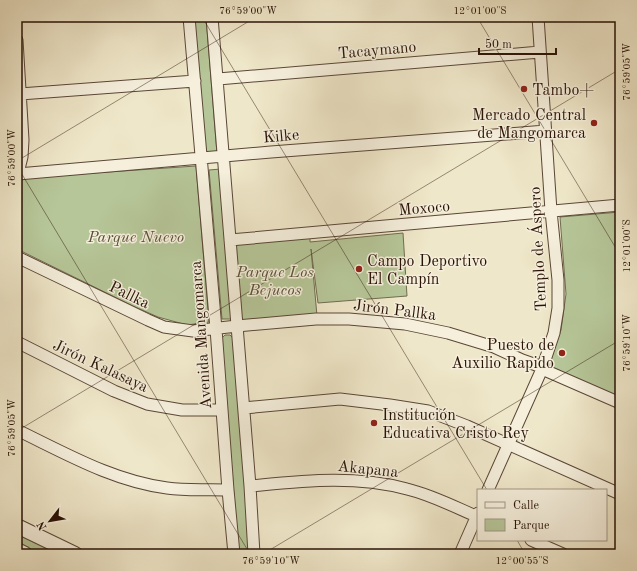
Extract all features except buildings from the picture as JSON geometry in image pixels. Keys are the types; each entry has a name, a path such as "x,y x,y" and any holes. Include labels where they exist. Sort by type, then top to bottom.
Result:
{"street":[{"name":"Avenida Mangomarca","path":"189,17 234,554"},
{"path":"212,17 244,408 254,554"},
{"name":"Templo de Áspero","path":"488,489 542,368 554,333 558,308 558,280 551,212 538,17"},
{"path":"17,40 23,140 18,176"},
{"name":"Tacaymano","path":"218,79 540,52"},
{"path":"20,94 195,81"},
{"name":"Kilke","path":"18,176 270,152 546,131"},
{"name":"Moxoco","path":"230,240 620,205"},
{"name":"Pallka","path":"17,257 164,327 193,331 237,326"},
{"name":"Jirón Pallka","path":"237,326 323,319 349,319 405,324 448,333 494,347 542,368"},
{"name":"Jirón Kalasaya","path":"17,342 114,391 147,404 182,410 222,410"},
{"path":"542,368 620,402"},
{"path":"244,408 340,399 390,405 428,412 467,426 620,494"},
{"path":"17,430 102,470 124,478 167,488 228,490"},
{"name":"Akapana","path":"250,486 313,480 375,482 409,489 477,516"},
{"path":"460,554 477,518"},
{"path":"17,526 75,554"},
{"path":"532,541 563,554"},
{"path":"17,550 25,554"}],"green space":[{"path":"193,17 206,17 217,154 205,154"},
{"name":"Parque Nuevo","path":"196,166 209,322 187,325 158,317 17,249 17,185 20,178"},
{"path":"221,169 233,319 222,319 209,170"},
{"path":"620,212 620,398 548,368 561,330 566,294 560,217"},
{"name":"Parque Los Bejucos","path":"403,233 407,296 318,303 311,249 317,316 243,320 240,318 235,246 239,242 310,238 310,242"},
{"path":"225,335 230,335 233,338 251,554 239,554 221,339"},
{"path":"17,531 66,554 36,554 17,545"}],"place":[{"name":"Tambo+","path":"524,89"},
{"name":"Mercado Central de Mangomarca","path":"594,123"},
{"name":"Campo Deportivo El Campín","path":"359,269"},
{"name":"Puesto de Auxilio Rapido","path":"562,353"},
{"name":"Institución Educativa Cristo Rey","path":"374,423"}]}
